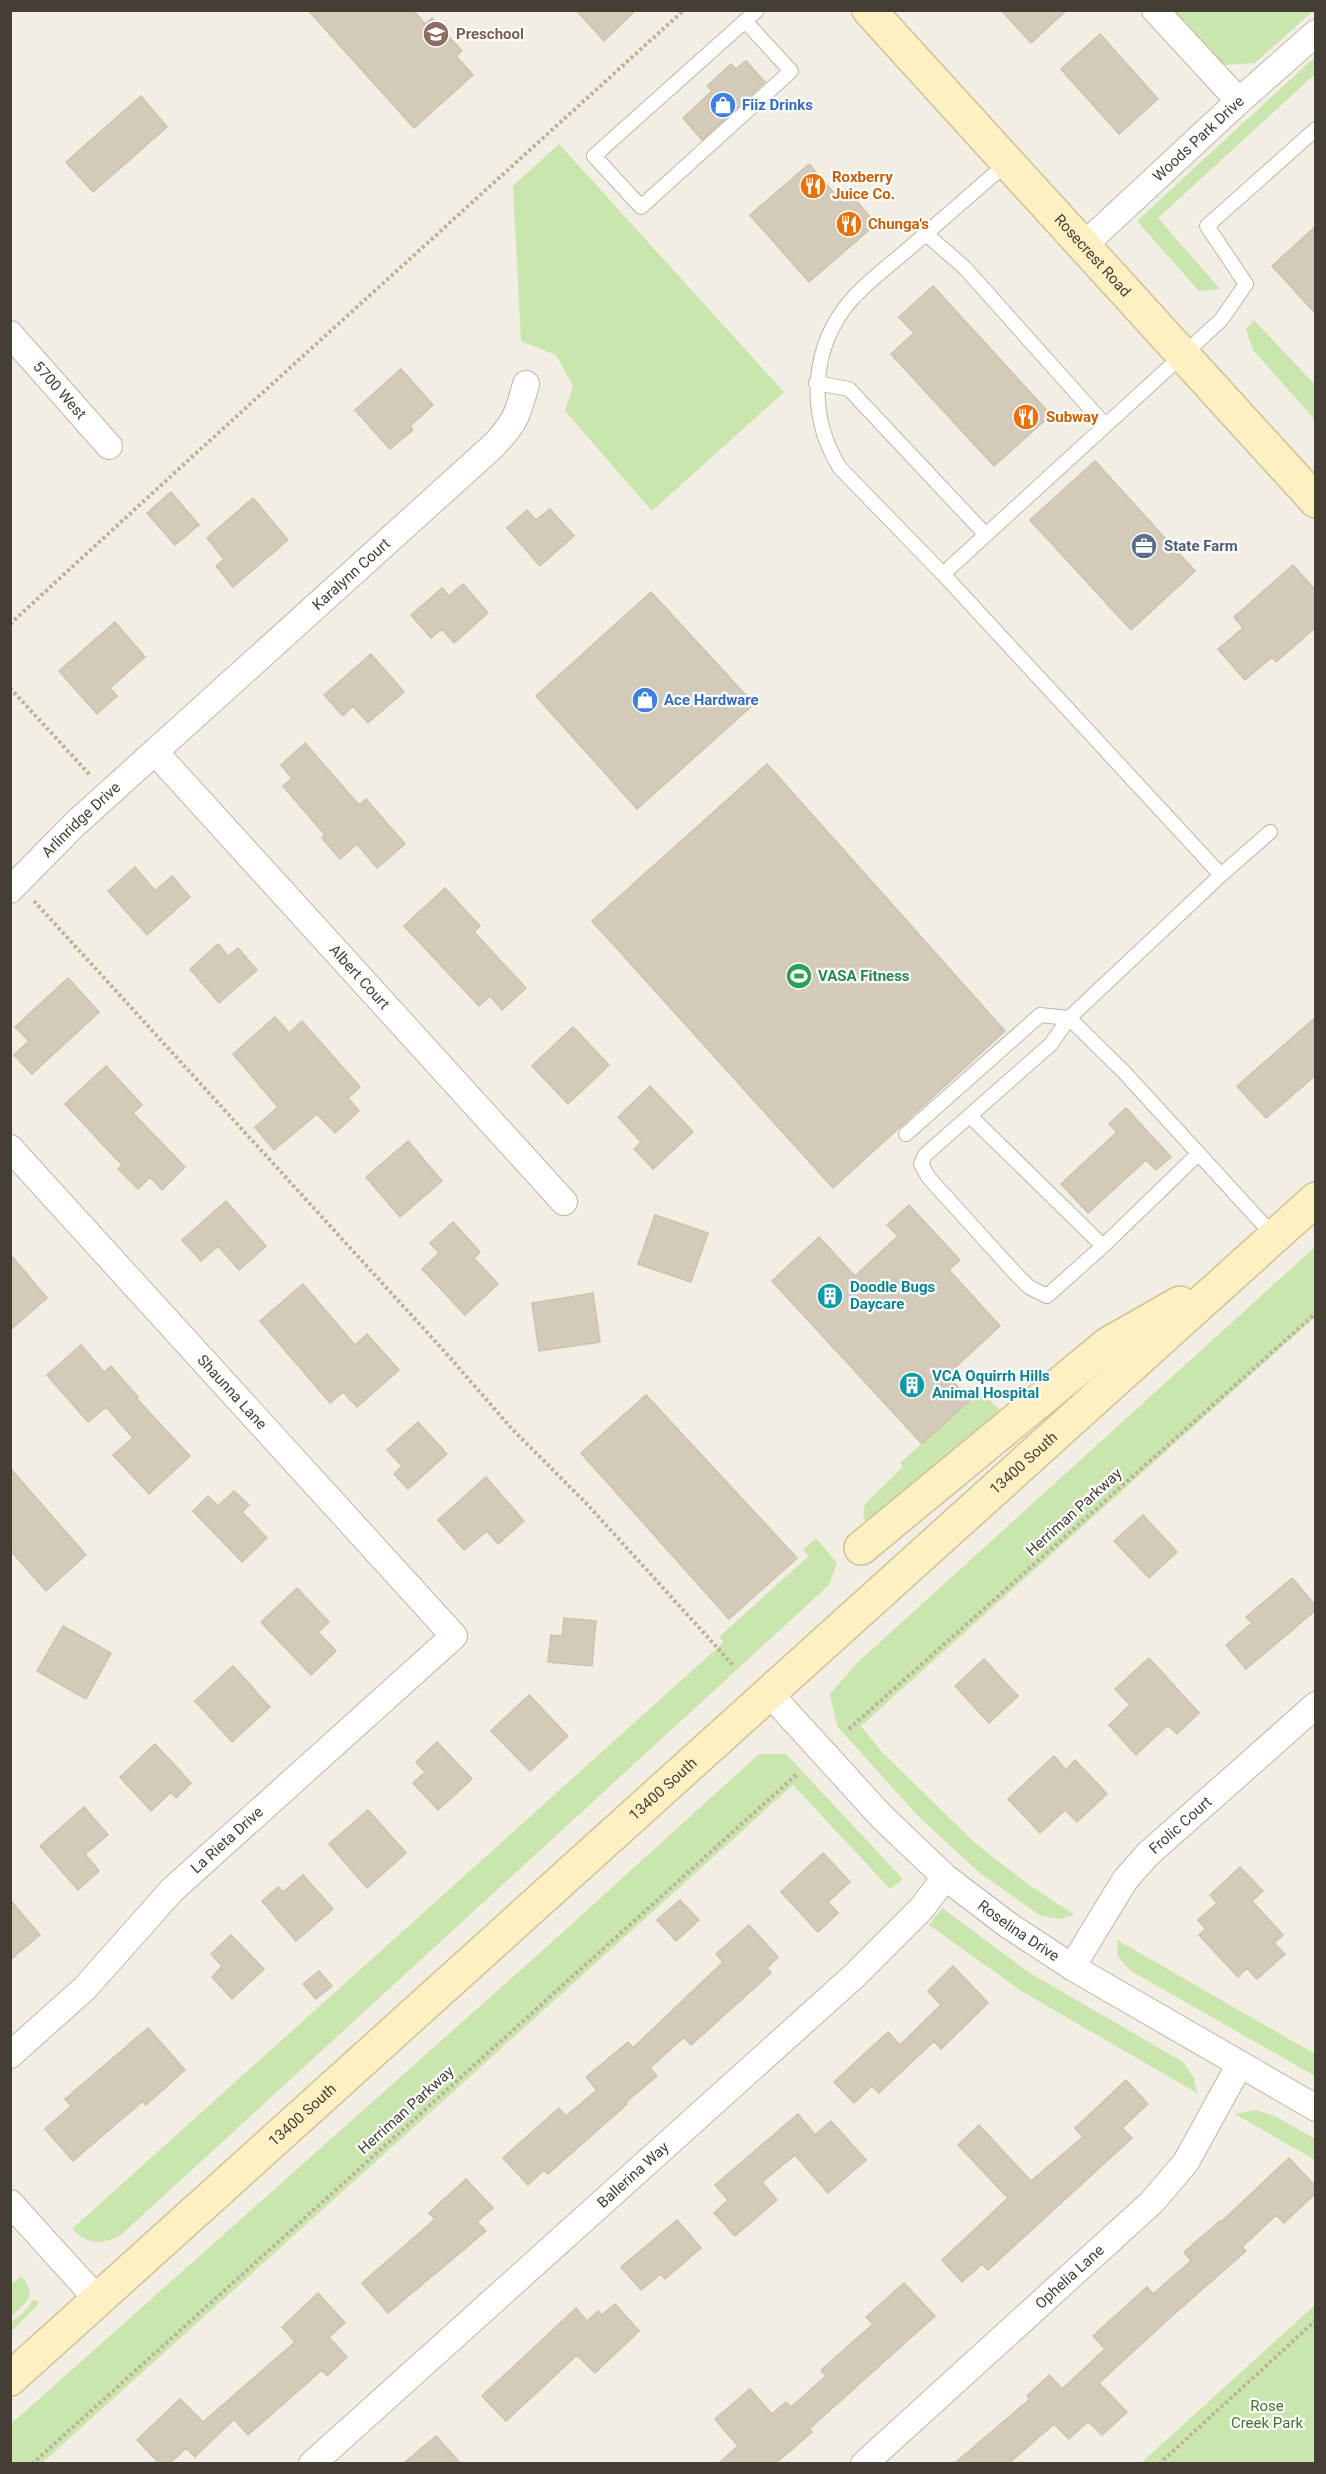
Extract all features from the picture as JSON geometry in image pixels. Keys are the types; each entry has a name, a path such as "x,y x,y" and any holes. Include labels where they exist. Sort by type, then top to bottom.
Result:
{"main road":[{"name":"Rosecrest Road","path":"869,10 1316,501"},
{"name":"13400 South","path":"10,2379 1316,1199"},
{"path":"861,1548 1108,1344 1236,1270"}],"street":[{"path":"1155,10 1239,101"},
{"name":"Woods Park Drive","path":"1083,247 1239,101 1316,33"},
{"name":"5700 West","path":"10,334 109,446"},
{"name":"Karalynn Court","path":"155,752 492,447 518,415 526,384"},
{"name":"Arlinridge Drive","path":"22,895 75,824 155,752"},
{"name":"Albert Court","path":"155,752 564,1202"},
{"name":"Shaunna Lane","path":"10,1148 454,1636"},
{"name":"La Rieta Drive","path":"10,2055 85,1988 172,1890 454,1636"},
{"name":"Roselina Drive","path":"769,1694 881,1816 945,1877 1008,1925 1072,1967 1316,2108"},
{"name":"Frolic Court","path":"1072,1967 1125,1880 1148,1854 1316,1705"},
{"name":"Ballerina Way","path":"312,2463 854,1976 922,1908 945,1877"},
{"name":"Ophelia Lane","path":"864,2463 1152,2202 1186,2162 1240,2064"},
{"path":"10,2204 98,2300"}],"lane":[{"path":"745,21 790,71 641,207 594,156 757,10"},
{"path":"943,574 1221,320 1246,284 1207,226 1316,129"},
{"path":"1006,163 852,299 832,327 816,383 820,419 827,448 840,468 943,574 1221,875"},
{"path":"926,234 965,268 1105,425"},
{"path":"816,383 849,389 986,534"},
{"path":"1198,1154 1103,1246 1047,1296 1029,1287 929,1178 921,1164 925,1155 1052,1044 1069,1018 1270,832"},
{"path":"906,1134 1040,1015 1069,1018 1124,1072 1274,1236"},
{"path":"970,1116 1103,1246"}],"path":[{"path":"10,624 684,10"},
{"path":"10,688 95,780"},
{"path":"22,895 445,1352 512,1429 586,1503 733,1665"},
{"name":"Herriman Parkway","path":"849,1729 1316,1313"},
{"name":"Herriman Parkway","path":"32,2463 796,1775"},
{"path":"1159,2463 1316,2320"}],"green space":[{"path":"1172,11 1313,11 1255,63 1223,65"},
{"path":"1315,57 1315,74 1158,218 1220,289 1199,291 1137,221"},
{"path":"559,144 784,392 652,511 565,411 573,386 556,355 521,341 513,186"},
{"path":"1254,320 1315,385 1315,420 1253,350 1246,329"},
{"path":"1315,1247 1315,1317 861,1726 882,1752 975,1843 1029,1885 1075,1915 1060,1919 1041,1916 981,1874 918,1816 837,1726 830,1694 857,1663"},
{"path":"981,1391 1005,1415 875,1528 863,1518 865,1504 903,1467 900,1463"},
{"path":"816,1538 837,1563 829,1585 121,2235 107,2241 95,2242 84,2238 72,2229 724,1642 719,1637 809,1556 803,1550"},
{"path":"759,1754 786,1754 903,1879 890,1889 793,1785 42,2463 11,2463 11,2424 552,1942"},
{"path":"942,1908 1030,1973 1183,2062 1194,2078 1197,2093 1023,1992 929,1925"},
{"path":"1117,1940 1315,2054 1315,2076 1131,1971 1118,1957"},
{"path":"1256,2110 1277,2117 1315,2139 1315,2160 1235,2114"},
{"path":"21,2276 30,2293 26,2303 11,2316 11,2285"},
{"path":"33,2300 39,2302 36,2307 11,2332 11,2323 25,2311"},
{"name":"Rose Creek Park","path":"1315,2305 1315,2463 1141,2463"}],"building":[{"path":"308,10 413,10 425,24 432,18 462,51 456,56 473,75 414,128"},
{"path":"576,10 636,10 604,41"},
{"path":"1001,10 1067,10 1031,43"},
{"path":"1100,34 1158,99 1119,134 1061,69"},
{"name":"Fiiz Drinks","path":"746,61 765,82 702,140 683,118 712,91 707,86 731,64 736,69"},
{"path":"141,96 167,127 93,192 66,162"},
{"path":"809,164 839,199 848,191 876,224 809,282 750,215"},
{"path":"1316,226 1316,314 1272,266"},
{"path":"933,286 1051,415 994,466 891,354 914,333 899,317"},
{"path":"401,369 433,405 410,426 413,430 390,449 355,410"},
{"path":"1095,461 1195,571 1131,630 1030,520"},
{"path":"171,492 199,525 175,545 147,513"},
{"path":"253,498 288,540 233,587 216,566 224,559 207,538"},
{"path":"550,509 574,536 540,566 507,528 527,510 536,520"},
{"path":"1293,565 1316,591 1316,627 1276,662 1272,657 1245,680 1218,649 1243,628 1234,617"},
{"path":"463,584 488,613 454,643 442,629 431,638 411,615 442,588 449,596"},
{"name":"Ace Hardware","path":"651,592 754,704 637,809 536,696"},
{"path":"115,622 145,657 110,688 117,696 97,714 59,671"},
{"path":"371,654 404,692 368,723 353,706 343,716 324,695"},
{"path":"305,743 359,805 366,799 405,844 377,868 357,844 340,859 322,838 325,835 283,786 292,778 281,765"},
{"name":"VASA Fitness","path":"767,764 1005,1031 833,1188 592,921"},
{"path":"135,867 155,891 172,876 190,897 147,935 108,891"},
{"path":"445,888 480,926 474,932 526,988 502,1010 490,996 479,1006 404,926"},
{"path":"218,944 228,956 238,948 257,970 219,1003 190,969"},
{"path":"68,978 99,1012 32,1074 14,1055 29,1041 15,1027"},
{"path":"275,1017 289,1033 302,1021 360,1087 348,1098 359,1111 335,1133 317,1114 274,1150 255,1127 278,1107 233,1054"},
{"path":"1316,1017 1316,1075 1266,1118 1237,1086"},
{"path":"573,1027 609,1065 568,1104 532,1066"},
{"path":"106,1066 142,1105 133,1113 185,1167 162,1190 150,1177 138,1189 118,1169 122,1165 65,1104"},
{"path":"650,1086 693,1132 653,1169 634,1149 641,1142 618,1117"},
{"path":"1126,1108 1171,1157 1156,1170 1146,1160 1088,1213 1061,1184 1117,1132 1109,1124"},
{"path":"408,1141 442,1181 400,1217 366,1177"},
{"path":"226,1201 266,1246 239,1270 218,1246 201,1261 182,1240"},
{"path":"909,1205 960,1260 949,1270 1000,1326 947,1375 970,1400 922,1444 772,1281 819,1237 855,1276 898,1236 887,1225"},
{"path":"655,1215 708,1233 691,1282 638,1264"},
{"path":"453,1222 480,1252 474,1258 498,1284 465,1315 422,1269 439,1253 430,1243"},
{"path":"10,1254 47,1298 10,1330"},
{"path":"303,1284 355,1345 367,1334 399,1370 357,1407 343,1392 330,1403 260,1321"},
{"path":"593,1293 600,1342 539,1351 532,1303"},
{"path":"81,1345 104,1372 111,1366 138,1397 136,1398 190,1456 149,1494 113,1455 133,1438 106,1407 88,1422 47,1375"},
{"path":"646,1395 797,1558 729,1619 581,1453"},
{"path":"418,1422 447,1454 408,1489 394,1474 402,1466 387,1450"},
{"path":"10,1468 86,1555 46,1591 10,1550"},
{"path":"486,1477 524,1521 498,1544 487,1531 464,1550 438,1520"},
{"path":"234,1491 249,1505 242,1512 267,1538 242,1562 193,1511 208,1496 218,1506"},
{"path":"1143,1515 1177,1552 1149,1578 1114,1541"},
{"path":"1292,1578 1316,1606 1316,1610 1246,1669 1226,1645 1252,1623 1246,1617"},
{"path":"297,1588 329,1622 318,1632 336,1651 311,1675 261,1622"},
{"path":"564,1618 596,1621 592,1666 548,1662 551,1635 562,1636"},
{"path":"63,1626 111,1653 86,1699 37,1671"},
{"path":"1149,1658 1199,1713 1177,1734 1168,1725 1136,1755 1109,1725 1130,1705 1115,1689"},
{"path":"984,1659 1018,1696 989,1723 955,1686"},
{"path":"233,1666 270,1707 232,1742 195,1701"},
{"path":"529,1695 568,1736 530,1771 491,1731"},
{"path":"437,1742 472,1779 438,1810 413,1783 425,1772 416,1762"},
{"path":"155,1744 191,1783 176,1798 171,1792 151,1811 120,1777"},
{"path":"1054,1756 1066,1770 1075,1760 1107,1794 1077,1822 1065,1810 1040,1833 1008,1799"},
{"path":"84,1807 108,1835 85,1854 99,1871 78,1890 40,1846"},
{"path":"368,1810 406,1853 367,1888 329,1844"},
{"path":"823,1853 850,1882 828,1902 838,1913 818,1932 781,1892"},
{"path":"1240,1867 1263,1891 1252,1901 1283,1935 1274,1943 1285,1954 1257,1979 1247,1968 1238,1977 1199,1935 1206,1929 1198,1920 1217,1903 1210,1895"},
{"path":"303,1875 333,1909 296,1941 262,1901 278,1887 283,1892"},
{"path":"10,1900 40,1935 10,1960"},
{"path":"680,1900 699,1920 676,1941 657,1920"},
{"path":"749,1925 778,1957 767,1968 771,1973 691,2045 684,2037 650,2068 657,2076 548,2174 544,2170 528,2185 503,2158 559,2108 566,2116 597,2090 586,2077 628,2042 633,2048 723,1962 716,1954"},
{"path":"231,1935 264,1969 232,1999 212,1977 222,1966 211,1954"},
{"path":"953,1966 988,2003 941,2049 934,2041 879,2093 872,2086 854,2103 834,2082 888,2032 900,2045 941,2005 928,1991"},
{"path":"319,1971 332,1986 316,1999 303,1984"},
{"path":"148,2028 185,2070 146,2105 143,2101 73,2161 45,2129 71,2106 65,2099"},
{"path":"1126,2080 1148,2104 1122,2128 1132,2138 988,2270 982,2264 962,2282 942,2260 1008,2198 958,2145 979,2125 1031,2181 1083,2137 1075,2128"},
{"path":"798,2114 815,2135 831,2121 866,2160 828,2193 795,2155 762,2182 777,2200 735,2236 714,2213 728,2200 715,2185"},
{"path":"1289,2158 1316,2187 1316,2193 1284,2223 1276,2215 1242,2247 1246,2251 1099,2383 1127,2412 1102,2435 1088,2421 1069,2439 1054,2424 1009,2463 955,2463 1030,2399 1027,2396 1049,2375 1062,2389 1105,2349 1093,2336 1147,2287 1153,2294 1191,2261 1184,2252 1221,2222"},
{"path":"466,2179 493,2208 477,2222 486,2231 388,2313 362,2283 435,2219 429,2213"},
{"path":"677,2220 701,2248 665,2279 661,2274 641,2290 621,2267"},
{"path":"904,2283 935,2316 809,2429 812,2432 776,2463 719,2463 738,2446 715,2419 750,2389 772,2414 786,2402 791,2407 826,2376 821,2370 873,2324 866,2317"},
{"path":"318,2293 345,2323 329,2337 347,2357 327,2376 322,2370 248,2435 234,2419 195,2457 186,2448 170,2463 159,2463 137,2440 180,2399 203,2422 295,2342 282,2327"},
{"path":"615,2304 639,2331 595,2373 577,2355 506,2421 482,2396 576,2308 587,2321 598,2311 602,2315"},
{"path":"436,2436 460,2463 404,2463"}],"place":[{"name":"Preschool","path":"436,34"},
{"name":"Fiiz Drinks","path":"723,105"},
{"name":"Roxberry Juice Co.","path":"813,186"},
{"name":"Chunga's","path":"849,224"},
{"name":"Subway","path":"1026,417"},
{"name":"State Farm","path":"1144,546"},
{"name":"Ace Hardware","path":"645,700"},
{"name":"VASA Fitness","path":"799,976"},
{"name":"Doodle Bugs Daycare","path":"830,1296"},
{"name":"VCA Oquirrh Hills Animal Hospital","path":"912,1385"}]}
